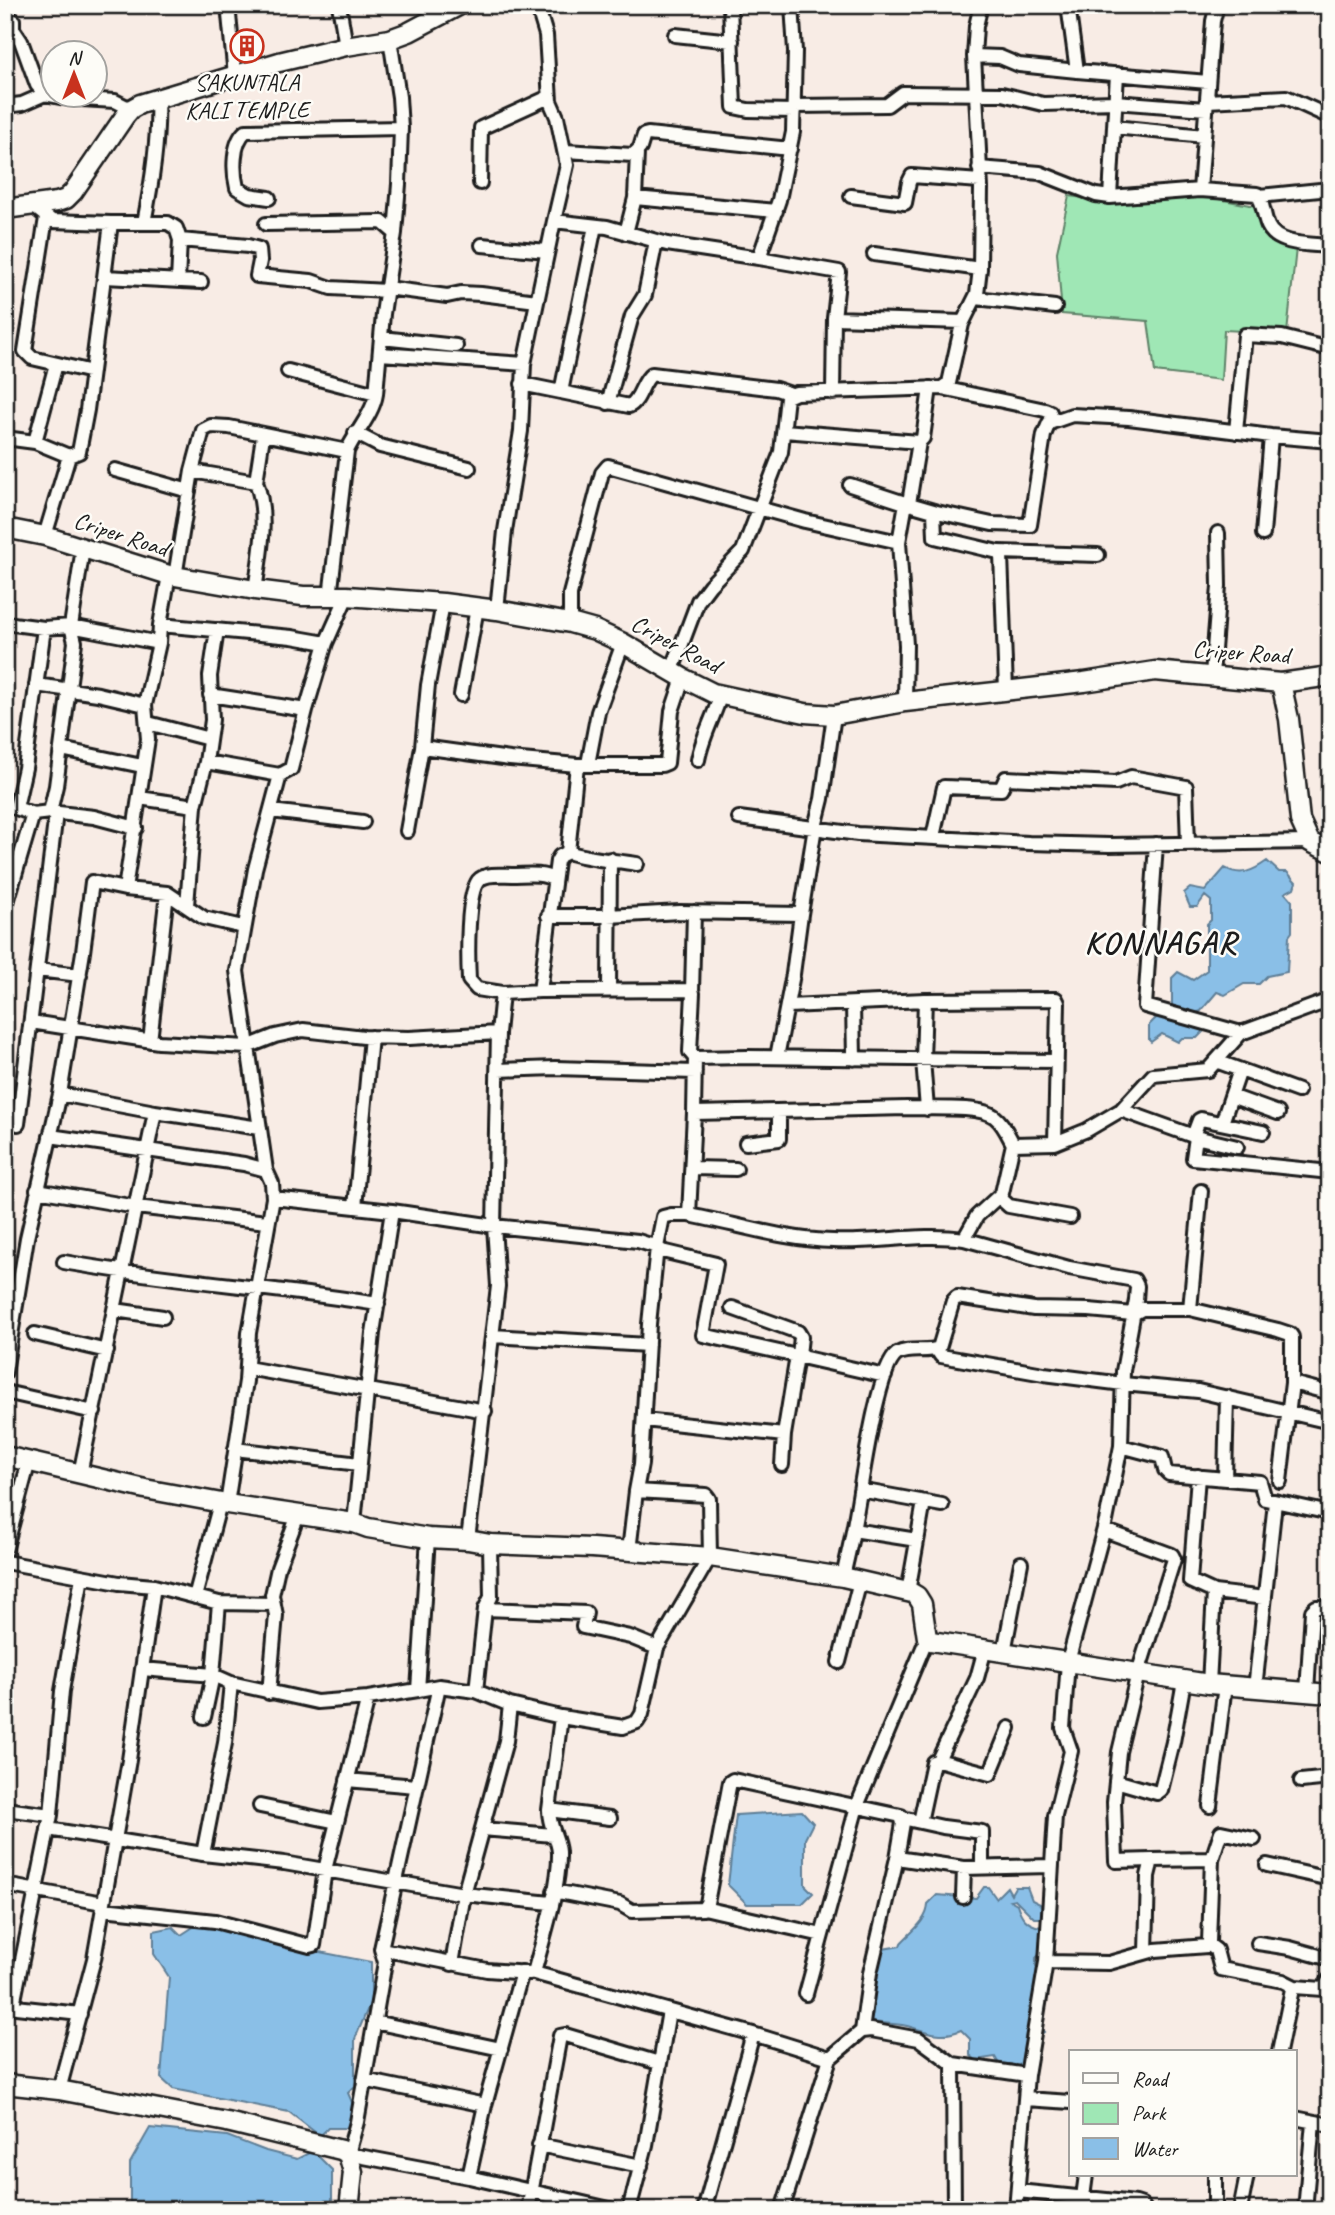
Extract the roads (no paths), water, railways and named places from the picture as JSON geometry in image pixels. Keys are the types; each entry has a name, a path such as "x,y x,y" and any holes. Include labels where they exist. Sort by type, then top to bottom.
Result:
{"street":[{"path":"12,5 9,22 21,41 38,86"},
{"path":"228,5 235,76"},
{"path":"339,5 346,46"},
{"path":"39,212 66,199 73,192 131,109 157,97 279,62 390,39 460,5"},
{"path":"497,610 505,531 521,431 524,364 567,165 557,117 549,97 546,35 537,5"},
{"path":"730,5 734,107 748,110 887,105 902,93 1004,94 1043,104 1115,102 1206,105 1286,97 1330,117"},
{"path":"759,258 776,211 790,149 794,108 792,5"},
{"path":"522,384 608,403 633,405 652,374 771,388 791,394 947,387 963,322 976,298 980,268 982,232 974,56 981,5"},
{"path":"1068,5 1077,71"},
{"path":"1200,190 1213,21 1217,5"},
{"path":"675,35 732,41"},
{"path":"206,762 280,775 292,769 339,597 347,451 355,433 375,403 395,233 401,128 390,39"},
{"path":"974,56 1000,57 1018,65 1208,82"},
{"path":"1110,197 1117,74"},
{"path":"5,107 22,104 38,96"},
{"path":"144,223 159,123 157,97"},
{"path":"480,183 481,128 549,97"},
{"path":"108,101 131,109"},
{"path":"1114,127 1204,136"},
{"path":"270,198 249,195 237,188 236,153 241,135 246,131 401,128"},
{"path":"626,233 635,198 636,153 644,135 790,149"},
{"path":"565,151 626,156 636,153"},
{"path":"851,196 905,203 909,182 915,176 1040,173 1096,195 1110,197 1200,190 1259,196 1330,189"},
{"path":"1259,196 1268,226 1275,236 1330,246"},
{"path":"635,198 776,211"},
{"path":"5,209 39,212 52,221 72,223 173,225 180,240 178,281"},
{"path":"39,212 26,351 32,358 92,372"},
{"path":"554,221 596,226 656,241 838,271 840,274 834,318 832,393"},
{"path":"266,224 382,222 395,233"},
{"path":"5,438 35,442 69,456 76,455 81,447 111,223"},
{"path":"561,392 596,226"},
{"path":"180,240 259,249 257,276 311,281 331,288 387,289 447,296 461,292 537,301"},
{"path":"608,403 632,316 645,295 656,241"},
{"path":"482,245 547,251"},
{"path":"874,254 980,268"},
{"path":"105,277 201,282"},
{"path":"976,298 1055,307"},
{"path":"834,318 963,322"},
{"path":"1236,432 1245,335 1282,337 1330,349"},
{"path":"382,338 456,346"},
{"path":"380,354 524,364"},
{"path":"35,442 55,364"},
{"path":"288,371 376,394"},
{"path":"936,388 1047,411 1052,421"},
{"path":"905,702 906,645 899,542 919,442 923,438 936,388"},
{"path":"422,747 510,759 582,764 667,763 677,674 698,601 743,551 781,452 785,401 791,394"},
{"path":"850,485 934,511 992,524 1031,525 1044,435 1052,421 1072,415 1129,418 1330,441"},
{"path":"125,889 148,739 145,705 200,438 206,427 218,425 347,451"},
{"path":"784,431 919,442"},
{"path":"355,433 380,446 469,468"},
{"path":"255,590 262,527 261,498 256,482 263,436"},
{"path":"1263,534 1271,436"},
{"path":"45,536 69,456"},
{"path":"570,623 570,594 604,468 614,466 829,527 899,542"},
{"path":"115,470 189,491"},
{"path":"192,471 256,482"},
{"path":"934,511 934,537 999,552 1098,555"},
{"name":"Criper Road","path":"5,528 45,536 172,576 255,590 443,603 570,623 623,643 677,674 721,694 805,713 834,715 905,702 1084,682 1155,671 1281,683 1330,676"},
{"path":"1212,675 1219,586 1218,533"},
{"path":"18,1124 75,642 71,626 83,548"},
{"path":"999,552 1006,690"},
{"path":"407,831 443,603"},
{"path":"461,695 477,608"},
{"path":"5,623 44,628 71,626 159,643"},
{"path":"160,625 292,637 326,643"},
{"path":"44,628 25,768 10,807 33,814 53,812 94,817 136,828"},
{"path":"187,905 195,806 206,762 212,720 210,695 217,631"},
{"path":"540,991 548,916 558,858 568,852 582,764 623,643"},
{"path":"1281,683 1289,719 1300,820 1310,842"},
{"path":"36,685 145,705"},
{"path":"698,760 702,741 712,722 721,694"},
{"path":"210,695 306,710"},
{"path":"777,1058 788,1006 800,914 822,799 834,715"},
{"path":"148,723 209,739"},
{"path":"61,749 142,766"},
{"path":"195,1597 224,1504 235,1449 247,1368 249,1334 273,1198 272,1183 266,1170 237,971 255,869 280,775"},
{"path":"933,837 944,787 1001,789 1006,778 1116,783 1131,777 1187,789 1188,844"},
{"path":"139,798 195,806"},
{"path":"271,811 363,822"},
{"path":"5,909 33,814"},
{"path":"739,818 858,834 1029,843 1310,842 1330,852"},
{"path":"1156,844 1145,1006 1241,1033"},
{"path":"568,852 584,858 637,864"},
{"path":"609,990 610,859"},
{"path":"554,880 543,875 491,875 482,877 474,885 471,899 469,980 477,989 502,993 609,990 692,992"},
{"path":"5,1372 27,1238 60,1094 92,882 125,889 167,893 204,918 243,927"},
{"path":"150,1041 167,893"},
{"path":"548,916 694,912 800,914"},
{"path":"689,1215 695,1072 695,1058 690,1052 694,912"},
{"path":"37,970 80,975"},
{"path":"468,1540 498,1286 494,1226 498,1032 502,993"},
{"path":"788,1006 1054,998 1058,1003 1055,1143"},
{"path":"925,1000 923,1060 928,1109"},
{"path":"1013,1144 1055,1143 1087,1130 1121,1110 1153,1075 1205,1071 1241,1033 1330,1000"},
{"path":"853,1004 854,1059"},
{"path":"31,1022 150,1041 247,1047 275,1036 303,1030 409,1038 498,1032"},
{"path":"355,1207 370,1037"},
{"path":"695,1058 1056,1061"},
{"path":"1216,1061 1298,1091"},
{"path":"498,1070 555,1068 695,1072"},
{"path":"1222,1123 1240,1070"},
{"path":"60,1094 260,1128"},
{"path":"1231,1096 1278,1113"},
{"path":"694,1113 928,1109 990,1114 1003,1125 1013,1144 1004,1189 999,1197 977,1216 964,1240"},
{"path":"1121,1110 1194,1136 1237,1147"},
{"path":"746,1143 779,1139 779,1111"},
{"path":"80,1474 155,1112"},
{"path":"1263,1132 1200,1119 1194,1136 1193,1158 1330,1172"},
{"path":"50,1136 244,1164 266,1170"},
{"path":"693,1168 736,1168"},
{"path":"37,1190 136,1207 267,1222"},
{"path":"1190,1309 1200,1191"},
{"path":"999,1197 1006,1205 1070,1217"},
{"path":"273,1198 638,1241 662,1251 716,1264 704,1335 885,1376"},
{"path":"354,1523 366,1388 392,1211"},
{"path":"629,1551 641,1464 648,1345 657,1247 663,1217 671,1214 689,1215 765,1234 836,1242 934,1236 964,1240 1069,1268 1134,1280 1137,1286 1123,1371 1122,1446 1104,1530 1068,1662 1063,1728 1071,1751 1058,1799 1050,1866 1046,1962 1027,2075 1016,2210"},
{"path":"64,1262 123,1273 308,1293 378,1304"},
{"path":"936,1350 953,1301 957,1297 1026,1309 1133,1314 1142,1310 1190,1309 1290,1334 1292,1383 1280,1481"},
{"path":"732,1308 798,1332 801,1337 784,1435 782,1465"},
{"path":"115,1310 163,1317"},
{"path":"35,1334 107,1351"},
{"path":"493,1336 648,1345"},
{"path":"839,1662 851,1579 853,1530 885,1376 891,1360 897,1354 905,1351 936,1350"},
{"path":"936,1350 941,1356 968,1362 1123,1384 1198,1391 1330,1422"},
{"path":"247,1368 485,1411"},
{"path":"1292,1383 1330,1394"},
{"path":"5,1392 94,1412"},
{"path":"1225,1479 1227,1397"},
{"path":"644,1420 784,1435"},
{"path":"1122,1446 1162,1457 1168,1473 1261,1482 1265,1499 1330,1513"},
{"path":"235,1449 359,1464"},
{"path":"5,1456 224,1504 354,1523 368,1528 428,1538 710,1557 851,1579 917,1596 922,1604 928,1638 857,1806 806,1994"},
{"path":"5,1551 10,1514 29,1461"},
{"path":"1198,1476 1189,1580 1214,1592 1265,1598"},
{"path":"142,1669 213,1675 231,1684 317,1702 368,1698 439,1686 476,1691 510,1705 561,1717 623,1727 637,1722 642,1714 657,1648 710,1557 708,1496 636,1490"},
{"path":"860,1490 942,1505"},
{"path":"908,1592 924,1502"},
{"path":"1255,1689 1275,1502"},
{"path":"270,1693 276,1615 272,1595 298,1515"},
{"path":"853,1530 917,1540"},
{"path":"1104,1530 1174,1558 1138,1673 1119,1752 1115,1860 1212,1859"},
{"path":"418,1690 428,1538"},
{"path":"476,1691 485,1609 491,1597 490,1544"},
{"path":"5,1562 82,1577 154,1586 219,1603 274,1604"},
{"path":"1004,1652 1021,1563"},
{"path":"80,2014 9,2005 37,1889 51,1815 62,1691 82,1577"},
{"path":"60,2090 94,1959 116,1840 154,1586"},
{"path":"1210,1806 1217,1685 1214,1592"},
{"path":"204,1717 213,1675 219,1603"},
{"path":"1307,1692 1312,1611 1316,1607 1330,1606"},
{"path":"485,1609 586,1613 583,1627 630,1637 657,1648"},
{"path":"928,1638 932,1641 1184,1681 1330,1694"},
{"path":"985,1649 977,1678 938,1760 985,1774 991,1773 1009,1728"},
{"path":"1116,1782 1157,1793 1161,1790 1184,1681"},
{"path":"203,1854 225,1743 231,1684"},
{"path":"349,2210 353,2172 348,2154 357,2122 385,1962 381,1950 439,1686"},
{"path":"5,1885 37,1889 103,1906 215,1922 312,1946 325,1870 368,1698"},
{"path":"452,1964 464,1894 506,1741 510,1705"},
{"path":"468,2177 501,2049 552,1897 559,1850 549,1824 549,1810 561,1717"},
{"path":"920,1822 933,1762"},
{"path":"1301,1781 1330,1778"},
{"path":"347,1780 416,1786"},
{"path":"704,1908 731,1781 857,1806 920,1822 982,1832 982,1867"},
{"path":"260,1806 337,1822"},
{"path":"5,1809 51,1815"},
{"path":"549,1810 610,1818"},
{"path":"862,2031 870,1973 897,1858 902,1818"},
{"path":"48,1829 325,1870 464,1894 552,1897 620,1904 632,1910 704,1908 822,1935"},
{"path":"482,1829 553,1835"},
{"path":"1209,1944 1212,1859 1221,1832 1254,1839"},
{"path":"897,1858 964,1868 1050,1866"},
{"path":"1146,1952 1147,1876 1152,1860"},
{"path":"1266,1864 1330,1879"},
{"path":"963,1898 964,1868"},
{"path":"1258,1943 1287,1947 1330,1959"},
{"path":"1046,1962 1109,1963 1146,1952 1209,1944"},
{"path":"1209,1944 1216,1950 1221,1969 1295,1987 1328,1986"},
{"path":"381,1950 487,1970 528,1973 753,2034 830,2058"},
{"path":"1279,2050 1292,1990 1295,1987"},
{"path":"629,2210 641,2166 669,2011"},
{"path":"374,2022 501,2049"},
{"path":"782,2210 830,2058 862,2031 871,2030 919,2039 953,2064 1027,2075"},
{"path":"704,2210 753,2034"},
{"path":"528,2210 560,2036 565,2035 659,2063"},
{"path":"953,2064 954,2210"},
{"path":"364,2080 485,2105"},
{"path":"5,2084 60,2090 227,2122 330,2147 348,2154 468,2177 614,2210"},
{"path":"1026,2099 1069,2102"},
{"path":"1296,2118 1330,2125"},
{"path":"1305,2210 1313,2122"},
{"path":"539,2145 641,2166"},
{"path":"1083,2197 1086,2176"},
{"path":"1214,2176 1215,2210"},
{"path":"1240,2210 1247,2176"},
{"path":"1018,2191 1136,2203 1142,2205 1145,2210"}],"water":[{"path":"1267,861 1279,872 1287,872 1296,882 1294,888 1285,893 1292,901 1292,932 1289,936 1287,972 1267,976 1259,984 1244,984 1225,995 1217,992 1201,1011 1196,1013 1207,1028 1197,1038 1182,1038 1178,1042 1162,1034 1151,1042 1149,1025 1159,1015 1180,1013 1172,1005 1172,978 1178,972 1193,980 1207,970 1207,924 1211,920 1211,901 1205,896 1197,907 1190,907 1184,893 1190,888 1205,891 1225,868 1247,872"},
{"path":"802,1811 813,1823 805,1839 805,1885 813,1893 802,1904 747,1904 728,1885 736,1815"},
{"path":"984,1887 988,1887 996,1898 1007,1887 1011,1894 1015,1887 1027,1887 1032,1900 1040,1904 1044,1912 1042,1918 1034,1918 1015,1899 1010,1900 1017,1904 1025,1919 1040,1927 1040,1954 1036,1958 1036,1966 1040,1974 1033,1993 1033,2004 1029,2008 1040,2016 1040,2028 1044,2032 1025,2047 1025,2066 1015,2068 1011,2064 999,2064 995,2057 976,2060 970,2055 970,2039 961,2030 940,2034 902,2025 868,2022 873,1966 883,1949 900,1946 922,1920 928,1904 937,1895 976,1898"},
{"path":"204,1920 223,1923 235,1935 266,1935 274,1943 371,1962 371,2001 355,2039 355,2086 348,2093 355,2109 352,2128 328,2128 320,2136 289,2112 173,2089 161,2078 169,1977 154,1954 154,1931 173,1927 181,1935"},
{"path":"150,2128 227,2136 297,2159 313,2151 332,2170 332,2210 139,2210 130,2201 130,2163"}],"place":[{"name":"SAKUNTALA KALI TEMPLE","path":"247,46"}],"district":[{"name":"KONNAGAR","path":"1161,942"}]}
